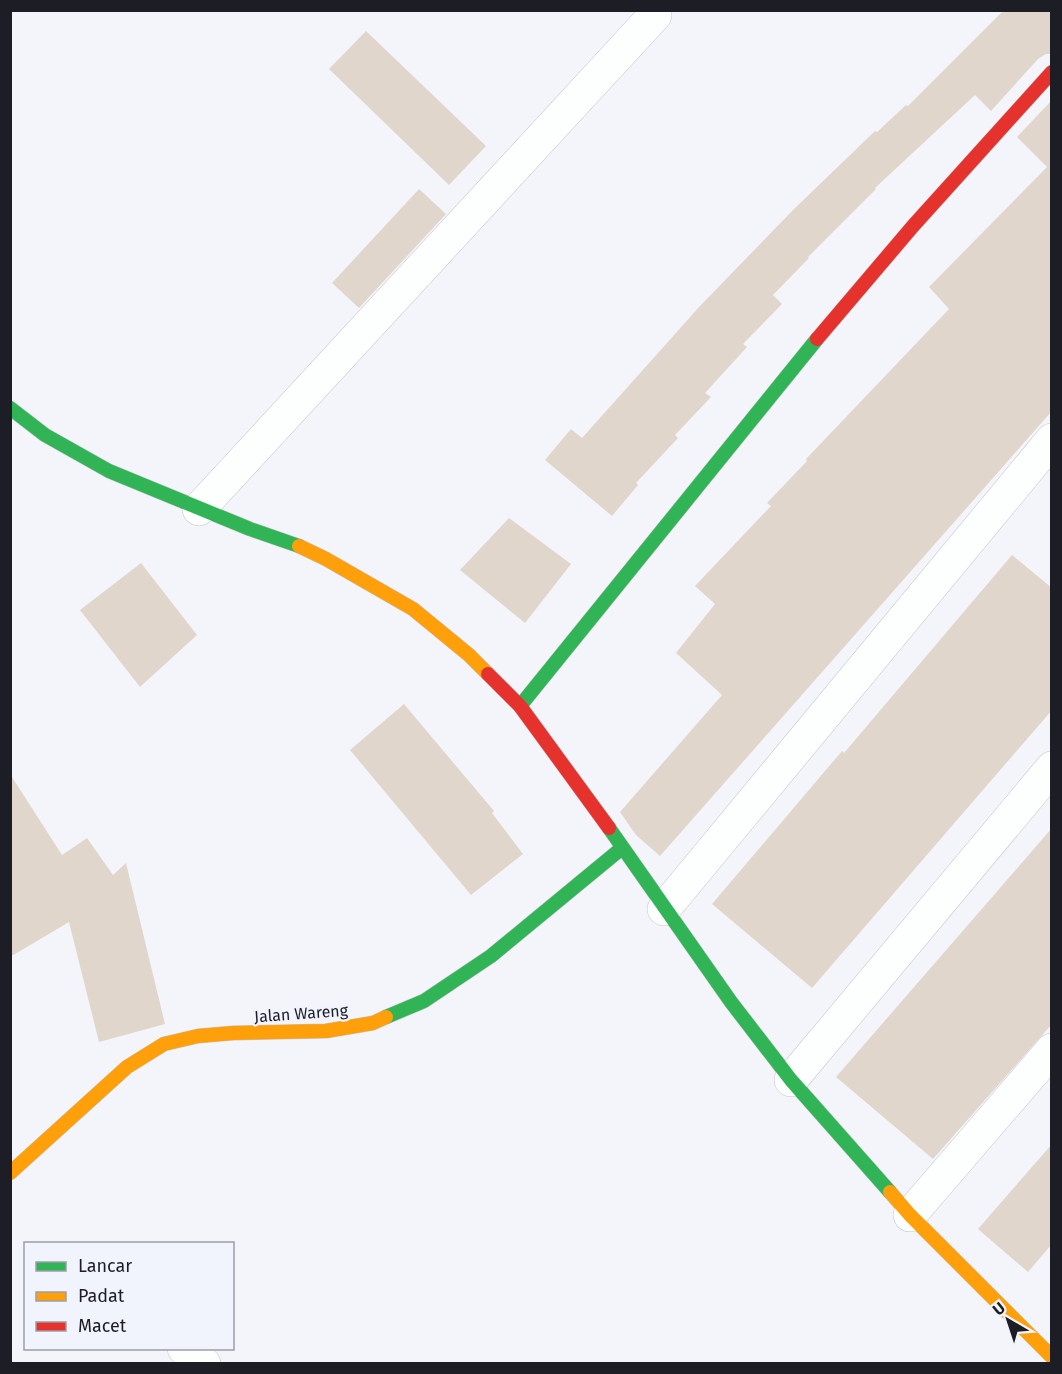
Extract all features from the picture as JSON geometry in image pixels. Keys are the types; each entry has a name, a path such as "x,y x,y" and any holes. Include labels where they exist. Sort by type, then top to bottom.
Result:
{"street":[{"path":"199,509 655,15"},
{"path":"520,706 803,358 999,128 1052,72"},
{"path":"10,408 45,435 109,471 199,509 304,548 413,609 469,656 520,706 731,1002 791,1080 910,1215 1052,1357"},
{"path":"664,909 1052,440"},
{"path":"791,1080 1052,768"},
{"name":"Jalan Wareng","path":"10,1173 127,1067 164,1044 198,1036 221,1034 326,1031 373,1023 424,1001 491,956 622,848"},
{"path":"910,1215 1052,1050"},
{"path":"186,1350 204,1364"}],"building":[{"path":"1004,10 1052,10 1052,54 1046,54 1038,59 991,111 975,95 875,188 808,257 773,295 782,304 743,344 747,347 705,393 711,397 675,435 678,438 636,483 638,485 612,516 545,460 571,429 582,438 700,306 794,209 875,131 877,132 906,105 908,106"},
{"path":"366,31 486,146 449,185 329,69"},
{"path":"1052,100 1052,411 660,856 636,835 620,812 722,695 676,653 715,604 695,586 771,506 767,503 807,461 806,459 949,309 929,287 1047,167 1017,137"},
{"path":"419,189 446,214 359,308 332,283"},
{"path":"509,518 571,564 525,623 460,570"},
{"path":"1012,555 1052,588 1052,710 812,988 712,904"},
{"path":"141,563 197,635 140,687 80,610"},
{"path":"404,704 494,811 492,813 523,854 471,895 350,750"},
{"path":"10,774 62,855 87,838 113,875 126,863 165,1024 99,1042 69,922 10,957"},
{"path":"1052,828 1052,1024 933,1159 836,1077"},
{"path":"1052,1144 1052,1244 1028,1272 978,1229"}],"traffic: fast":[{"path":"520,706 817,339"},
{"path":"10,408 45,435 109,471 250,529 299,546"},
{"path":"609,828 731,1002 791,1080 890,1192"},
{"path":"386,1017 424,1001 491,956 622,848"}],"traffic: slow":[{"path":"299,546 413,609 469,655 488,674"},
{"path":"10,1173 127,1067 164,1044 198,1036 233,1033 326,1031 373,1023 386,1017"},
{"path":"890,1192 910,1215 1052,1357"}],"traffic: jam":[{"path":"817,339 913,226 1052,72"},
{"path":"488,674 520,706 609,828"}]}
